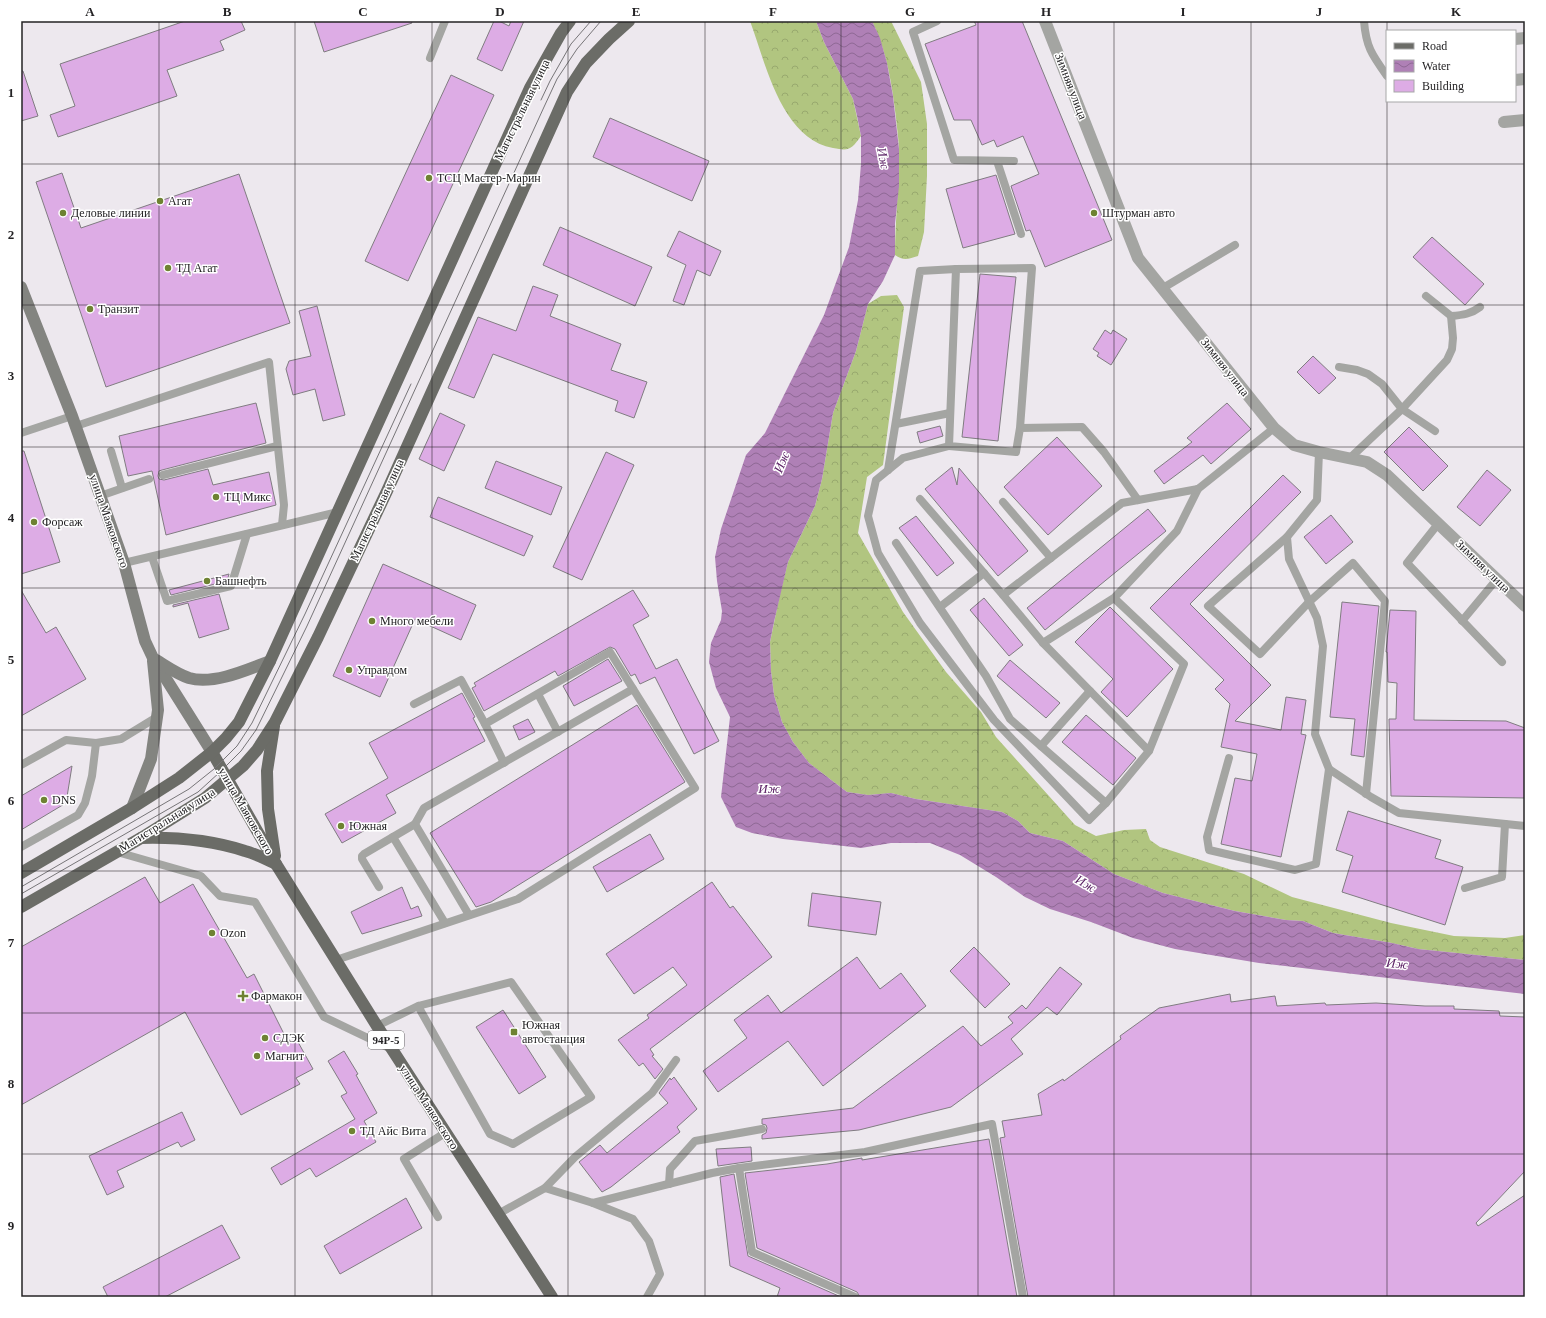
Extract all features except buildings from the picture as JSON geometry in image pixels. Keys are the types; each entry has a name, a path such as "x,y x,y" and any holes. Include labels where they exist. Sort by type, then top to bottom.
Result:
{"main road":[{"name":"Магистральная улица","path":"21,873 132,808 179,778 212,752 239,722 270,661 530,88 561,33 570,21"},
{"name":"Магистральная улица","path":"21,907 141,838 205,798 228,780 257,750 275,722 318,637 387,491 567,92 586,63 629,21"},
{"name":"улица Маяковского","path":"22,290 74,421 124,563 145,641 153,658 212,752 276,864 376,1026 552,1297"},
{"path":"153,658 174,671 190,678 210,679 234,675 270,661"},
{"path":"132,808 151,759 158,710 153,658"},
{"path":"275,722 267,771 268,810 276,864"},
{"path":"141,838 172,837 212,842 245,851 276,864"}],"street":[{"name":"Зимняя улица","path":"1045,21 1138,258 1274,428 1294,445 1319,452 1368,462 1387,474 1525,606"},
{"path":"1504,122 1525,120"}],"lane":[{"path":"430,58 445,21"},
{"path":"938,21 913,32 954,160 1014,161"},
{"path":"1364,21 1365,37 1371,53 1386,75"},
{"path":"997,161 1021,234"},
{"path":"1163,288 1235,245"},
{"path":"888,470 920,271 1032,268 1020,428 1016,452 949,446 903,458 876,480 868,516 878,553 920,623 994,720 1089,820 1106,803 1149,751 1184,664 1114,598"},
{"path":"949,446 956,269"},
{"path":"1426,296 1451,316 1465,315 1474,312 1480,307"},
{"path":"1350,458 1402,409 1447,360 1452,349 1453,338 1451,316"},
{"path":"21,433 74,421 269,362 284,505 282,525"},
{"path":"1339,367 1357,370 1368,374 1382,384 1402,409 1435,431"},
{"path":"896,424 950,413"},
{"path":"1020,428 1082,427 1104,452 1138,500"},
{"path":"1043,643 1114,598 1177,531 1198,490 1274,428"},
{"path":"163,475 277,446"},
{"path":"111,451 122,488"},
{"path":"1319,452 1317,500 1287,537 1208,606 1260,654 1309,602 1353,563 1384,601 1366,794"},
{"path":"100,496 149,479"},
{"path":"1003,595 1122,502 1198,490"},
{"path":"920,499 1043,643 1149,751"},
{"path":"1003,502 1051,558"},
{"path":"124,563 338,512"},
{"path":"1438,524 1407,563 1502,662"},
{"path":"152,557 167,601 224,588 231,586 247,534"},
{"path":"1229,758 1207,837 1209,850 1296,870 1316,864 1329,769 1315,734 1323,646 1317,618 1289,559 1287,537"},
{"path":"896,543 986,676 1010,719 1106,803"},
{"path":"940,608 984,573"},
{"path":"1462,621 1497,579"},
{"path":"336,960 518,899 695,788 610,652 486,724"},
{"path":"414,704 461,680 486,724 504,763"},
{"path":"379,887 362,859 362,856 415,824 424,808 427,806 633,689"},
{"path":"1041,746 1090,691"},
{"path":"538,694 558,732"},
{"path":"21,765 66,740 96,743 122,739 157,717"},
{"path":"21,847 78,815 85,803 92,776 96,743"},
{"path":"1329,769 1366,794 1399,813 1525,826"},
{"path":"415,824 469,915"},
{"path":"1465,888 1502,877 1505,824"},
{"path":"394,837 445,923"},
{"path":"117,852 201,876 220,896 255,902 324,1016 392,1049"},
{"path":"376,1026 418,1006 511,982 592,1097 513,1144 490,1134 418,1006"},
{"path":"498,1214 545,1188 574,1157 652,1093 676,1060"},
{"path":"593,1203 712,1173 739,1168 864,1152 992,1124 1023,1297"},
{"path":"669,1184 670,1168 695,1140 762,1129"},
{"path":"438,1216 404,1159 446,1133"},
{"path":"739,1168 752,1252 855,1297"},
{"path":"545,1188 593,1203 633,1219 649,1241 660,1274 647,1297"}],"green space":[{"path":"750,21 816,21 824,42 853,99 861,136 852,147 846,149 833,148 815,141 800,130 788,115 778,97"},
{"path":"872,21 891,21 921,82 927,124 927,176 924,232 918,256 909,259 903,259 895,255 899,165 898,139 893,93 888,68 882,44"},
{"path":"897,295 904,307 883,465 867,477 858,533 903,612 946,672 981,712 996,737 1075,825 1096,836 1124,830 1146,829 1150,840 1160,847 1244,874 1292,897 1391,923 1454,936 1505,938 1525,935 1525,960 1418,949 1333,933 1303,921 1286,920 1235,911 1163,893 1114,874 1063,841 1030,833 1018,821 1002,812 916,799 891,793 868,795 847,792 809,763 793,742 782,722 774,695 770,642 788,562 815,506 822,479 833,413 856,351 868,304 881,296"}],"water":[{"name":"Иж","path":"816,21 872,21 880,38 887,63 893,96 899,149 899,186 895,224 895,255 883,281 868,304 856,351 833,413 822,479 815,506 788,562 770,642 774,695 782,722 793,742 809,763 847,792 868,795 891,793 916,799 1002,812 1018,821 1030,833 1063,841 1114,874 1163,893 1235,911 1286,920 1303,921 1333,933 1418,949 1525,960 1525,994 1259,963 1175,949 1133,938 1091,922 1050,909 1025,897 960,855 930,843 891,843 861,848 783,839 752,833 736,827 721,797 730,717 716,688 709,662 711,643 721,620 722,611 715,557 721,529 746,455 765,433 824,315 849,247 858,200 861,164 861,136 857,116 853,99 824,42"}],"tram line":[{"path":"541,100 571,44 591,21"},
{"path":"21,894 198,792 241,751 256,730 307,626 557,79 577,49 601,21"},
{"path":"21,887 189,789 214,769 237,746 252,723 305,614 411,384"}],"place":[{"name":"ТСЦ Мастер-Марин","path":"429,178"},
{"name":"Агат","path":"160,201"},
{"name":"Деловые линии","path":"63,213"},
{"name":"Штурман авто","path":"1094,213"},
{"name":"ТД Агат","path":"168,268"},
{"name":"Транзит","path":"90,309"},
{"name":"ТЦ Микс","path":"216,497"},
{"name":"Форсаж","path":"34,522"},
{"name":"Башнефть","path":"207,581"},
{"name":"Много мебели","path":"372,621"},
{"name":"Управдом","path":"349,670"},
{"name":"DNS","path":"44,800"},
{"name":"Южная","path":"341,826"},
{"name":"Ozon","path":"212,933"},
{"name":"Фармакон","path":"243,996"},
{"name":"Южная автостанция","path":"514,1032"},
{"name":"СДЭК","path":"265,1038"},
{"name":"Магнит","path":"257,1056"},
{"name":"ТД Айс Вита","path":"352,1131"}]}
